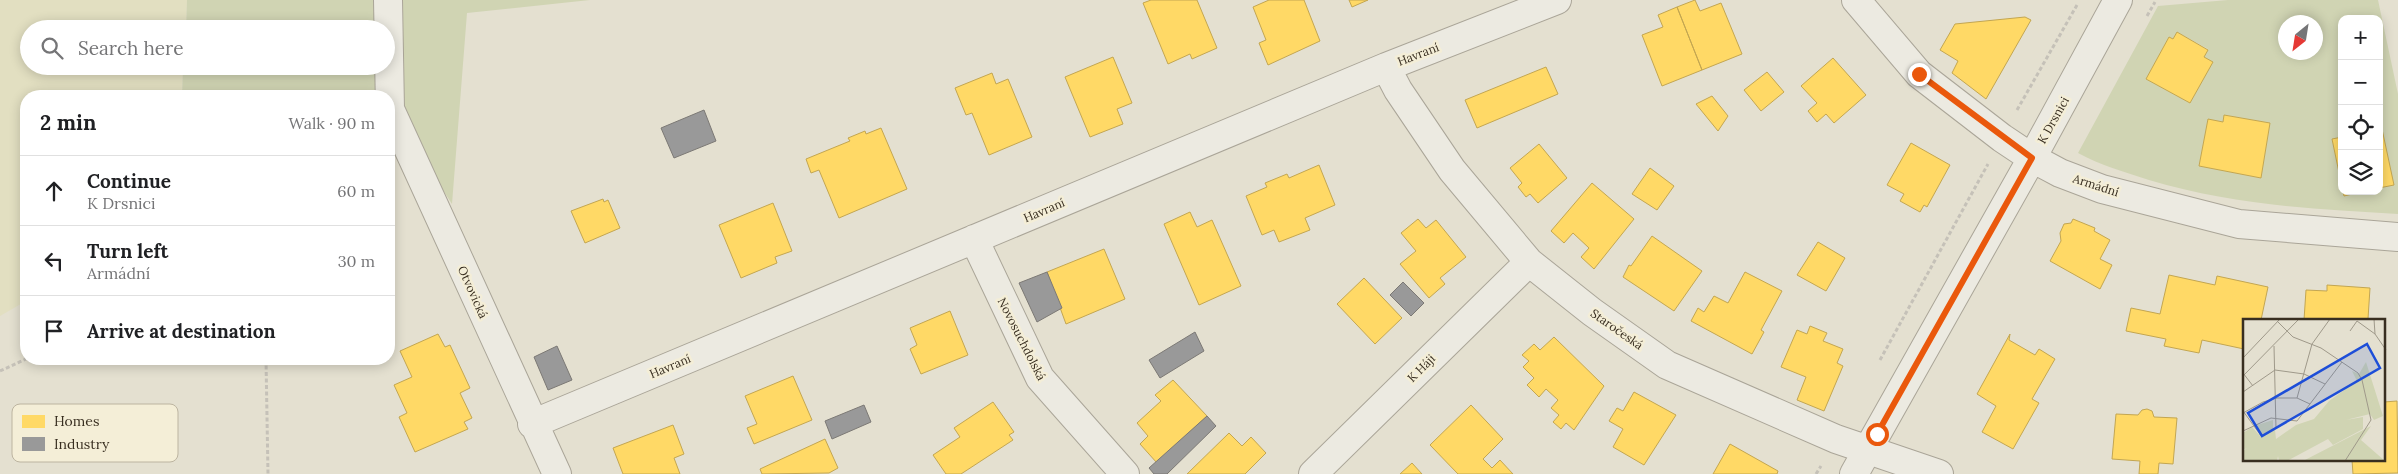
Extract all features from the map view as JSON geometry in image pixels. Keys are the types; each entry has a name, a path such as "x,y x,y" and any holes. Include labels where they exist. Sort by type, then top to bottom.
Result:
{"street":[{"name":"Otvovická","path":"388,0 388,20"},
{"name":"Havraní","path":"532,424 1386,67 1557,0"},
{"name":"Armádní","path":"1856,0 1919,74 2002,138 2032,158 2060,172 2102,189 2240,224 2398,237"},
{"name":"K Drsnici","path":"1854,474 2032,158 2118,0"},
{"name":"Staročeská","path":"1386,67 1398,90 1452,170 1529,262 1592,312 1667,364 1836,439 1939,474"},
{"name":"Otvovická","path":"389,75 390,90"},
{"name":"Otvovická","path":"395,121 532,424 557,474"},
{"name":"Novosuchdolská","path":"974,239 1040,378 1126,474"},
{"name":"K Háji","path":"1313,474 1529,262"}],"path":[{"path":"1877,365 2080,0"},
{"path":"0,371 20,362"},
{"path":"266,365 269,443 268,474"},
{"path":"1816,474 1836,439"}],"shaded area":[{"path":"0,0 187,0 186,20 20,20 20,75 183,75 182,90 20,90 20,304 0,316"}],"green space":[{"path":"187,0 383,0 382,20 186,20"},
{"path":"388,0 590,0 467,13 452,204 395,117 395,90 390,90 389,75 395,75 395,20 388,20"},
{"path":"2228,0 2378,0 2381,15 2338,15 2338,138 2332,140 2338,168 2338,195 2383,195 2383,187 2393,185 2383,135 2383,24 2398,94 2398,214 2303,208 2211,195 2149,180 2104,165 2078,153 2158,6","holes":["2177,32 2208,49 2204,57 2212,62 2190,103 2146,79 2169,37 2173,39","2224,115 2270,123 2261,178 2199,166 2208,120 2223,122"]},
{"path":"183,75 379,75 378,90 182,90"}],"building: Homes":[{"path":"1151,0 1197,0 1217,48 1192,59 1190,54 1168,64 1143,3"},
{"path":"1269,0 1304,0 1320,41 1268,65 1259,43 1266,40 1253,7"},
{"path":"1349,0 1368,0 1352,7"},
{"path":"1695,0 1700,11 1721,3 1742,54 1702,70 1677,7"},
{"path":"1677,7 1702,70 1662,86 1642,35 1663,27 1658,15"},
{"path":"2025,17 2031,20 1986,99 1952,73 1958,61 1940,50 1955,24"},
{"path":"2177,32 2208,50 2204,57 2213,62 2190,103 2146,79 2169,37 2173,39"},
{"path":"1113,57 1132,103 1117,109 1123,124 1090,137 1065,77"},
{"path":"1833,58 1866,95 1834,123 1826,114 1817,122 1808,111 1817,103 1801,86"},
{"path":"1546,67 1558,94 1477,128 1465,100"},
{"path":"1767,72 1784,92 1761,111 1744,90"},
{"path":"992,73 996,84 1008,79 1032,137 989,155 972,113 966,115 955,88"},
{"path":"1712,96 1728,116 1718,131 1696,104"},
{"path":"2224,115 2270,123 2261,178 2199,166 2208,119 2223,122"},
{"path":"881,128 907,189 839,218 819,170 811,173 806,159 850,141 848,138 865,131 866,134"},
{"path":"2383,134 2394,185 2383,187"},
{"path":"2338,138 2338,168 2332,139"},
{"path":"1911,143 1950,165 1927,207 1924,205 1920,212 1900,201 1904,194 1887,185"},
{"path":"1539,144 1567,178 1538,203 1530,194 1526,197 1518,187 1522,183 1510,168"},
{"path":"1319,165 1335,205 1305,218 1310,230 1279,242 1274,230 1262,235 1246,196 1267,187 1265,183 1287,174 1289,178"},
{"path":"1650,168 1674,186 1657,210 1632,194"},
{"path":"1592,183 1634,219 1594,269 1581,257 1589,248 1573,233 1564,243 1551,231"},
{"path":"603,199 604,202 608,200 620,228 585,243 571,211"},
{"path":"773,203 792,251 775,257 777,263 741,278 719,225"},
{"path":"1190,212 1197,227 1212,220 1241,286 1199,305 1164,224"},
{"path":"1418,219 1426,228 1436,220 1466,257 1440,278 1445,284 1429,298 1400,264 1416,251 1401,233"},
{"path":"2073,219 2095,228 2094,231 2110,240 2100,259 2112,265 2100,289 2050,261 2061,241 2060,233 2064,224 2071,223"},
{"path":"1652,236 1702,271 1674,311 1623,277 1629,265 1631,266"},
{"path":"1818,242 1845,258 1826,291 1797,275"},
{"path":"1104,249 1125,299 1066,324 1047,272"},
{"path":"1745,272 1782,291 1761,330 1764,332 1752,354 1691,321 1698,308 1704,312 1714,296 1728,303"},
{"path":"2169,275 2215,285 2217,276 2268,287 2261,319 2243,319 2243,349 2202,340 2199,353 2164,346 2166,339 2126,331 2131,308 2160,314"},
{"path":"1364,278 1402,318 1375,344 1337,304"},
{"path":"2327,285 2370,288 2368,319 2304,319 2306,290 2327,291"},
{"path":"950,311 968,355 921,374 910,349 917,345 910,328"},
{"path":"1810,326 1827,333 1823,341 1843,349 1837,363 1843,366 1824,411 1797,400 1806,377 1781,367 1797,330 1807,334"},
{"path":"438,334 445,347 450,345 470,388 460,393 472,418 464,422 468,429 415,452 399,417 407,413 394,385 412,377 400,351"},
{"path":"2010,334 2009,340 2035,355 2039,349 2055,359 2032,399 2039,403 2013,449 1982,432 1996,406 1977,394"},
{"path":"1554,337 1604,386 1574,430 1566,423 1561,429 1553,422 1559,415 1551,408 1558,400 1546,389 1539,397 1527,385 1534,378 1523,367 1529,361 1522,355 1534,344 1540,350"},
{"path":"793,376 812,420 754,444 747,428 757,424 745,396"},
{"path":"1173,380 1207,416 1157,463 1140,444 1148,436 1137,423 1161,401 1155,395"},
{"path":"1634,392 1676,415 1644,465 1613,447 1623,429 1609,421 1617,408 1623,411"},
{"path":"2397,401 2398,473 2353,474 2352,462 2386,462 2386,402"},
{"path":"993,402 1014,432 1009,435 1013,440 961,474 946,474 933,455 960,437 954,428"},
{"path":"1471,405 1503,439 1483,459 1492,468 1500,460 1513,474 1458,474 1430,445"},
{"path":"2142,410 2152,411 2154,417 2177,418 2173,464 2159,463 2158,474 2139,474 2140,461 2112,459 2116,414 2138,415"},
{"path":"673,425 684,454 674,458 680,474 623,474 613,448"},
{"path":"1229,433 1242,446 1251,437 1266,453 1245,474 1187,474"},
{"path":"825,439 838,468 829,473 762,474 760,469"},
{"path":"1730,444 1778,471 1777,474 1713,474"},
{"path":"1412,463 1422,474 1400,474"}],"building: Industry":[{"path":"704,110 716,141 674,158 661,128"},
{"path":"1047,272 1062,308 1037,322 1019,283"},
{"path":"1403,282 1424,303 1411,316 1390,295"},
{"path":"1195,332 1204,351 1160,378 1149,360"},
{"path":"557,346 572,380 548,390 534,357"},
{"path":"864,405 871,422 832,439 825,421"},
{"path":"1207,416 1216,426 1167,474 1154,474 1149,468"}],"route":[{"path":"1877,434 2032,158 2002,138 1919,74"}]}
